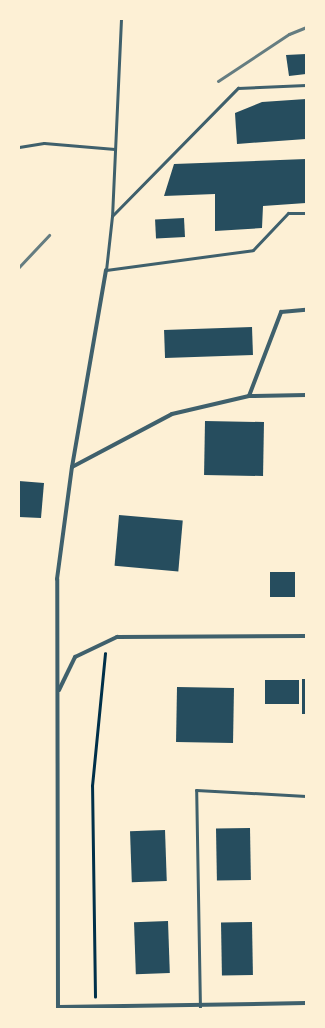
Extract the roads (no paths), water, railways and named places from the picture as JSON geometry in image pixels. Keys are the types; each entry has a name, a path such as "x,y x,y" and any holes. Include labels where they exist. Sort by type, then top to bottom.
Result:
{"street":[{"path":"106,270 72,467 57,580 58,1008 200,1008 306,1003"},
{"path":"249,396 281,312 306,310"},
{"path":"72,467 172,414 249,396 306,395"},
{"path":"58,692 74,657 117,637 306,636"}],"lane":[{"path":"121,19 112,216 106,270 252,250 288,213 306,213"},
{"path":"112,216 238,88 306,85"},
{"path":"19,147 44,143 115,149"},
{"path":"200,1008 196,790 306,796"}],"railway":[{"path":"218,81 289,34 306,27"},
{"path":"19,267 49,235"}]}
